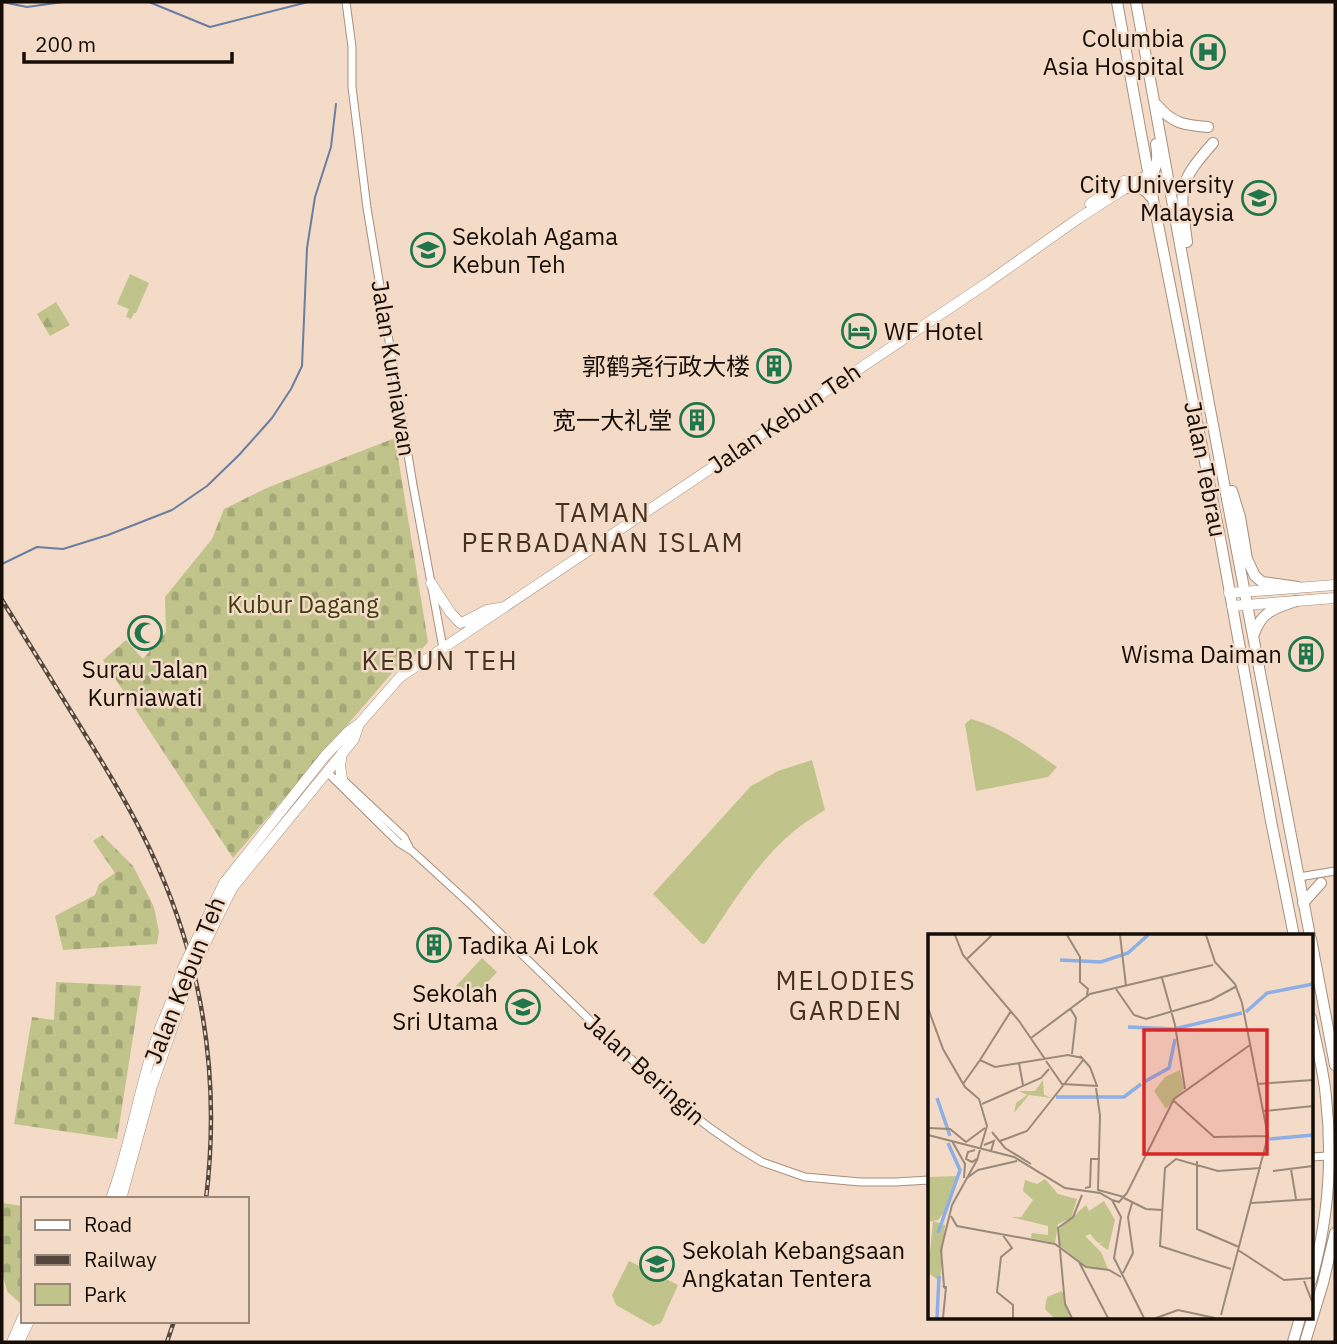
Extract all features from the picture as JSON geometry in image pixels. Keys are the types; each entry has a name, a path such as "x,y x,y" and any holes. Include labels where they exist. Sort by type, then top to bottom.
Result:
{"highway":[{"name":"Jalan Tebrau","path":"1117,2 1147,172 1193,400 1294,934"},
{"name":"Jalan Tebrau","path":"1136,2 1309,934"},
{"path":"1145,51 1143,72 1158,156 1147,172 1166,182 1171,191"},
{"path":"1155,103 1174,121 1208,127"},
{"path":"1194,319 1182,192 1193,166 1213,144"},
{"path":"1126,188 1139,187 1153,199"},
{"path":"1220,462 1234,496 1247,559 1255,576 1262,582 1298,587"},
{"path":"1253,637 1258,622 1266,614 1296,601"},
{"path":"1281,870 1286,877 1298,882 1288,897 1287,905"},
{"path":"1303,904 1321,883"},
{"name":"Jalan Tebrau","path":"1312,948 1335,1065"},
{"path":"1312,1023 1326,1097 1329,1156 1329,1190 1312,1277"},
{"path":"1312,1317 1335,1233"},
{"path":"1293,1342 1299,1320"},
{"path":"1305,1342 1311,1320"}],"main road":[{"name":"Jalan Kebun Teh","path":"112,1197 157,1034 183,968 228,885 302,785 400,677 987,283 1147,172"},
{"name":"Jalan Kebun Teh","path":"1079,218 1090,205 1147,172"},
{"path":"431,583 460,623 487,610 505,607"},
{"path":"1229,593 1335,585"},
{"path":"1232,606 1335,598"},
{"name":"Jalan Kebun Teh","path":"122,1197 152,1086 185,991 228,885 354,739 360,723"},
{"path":"302,785 328,769 326,761 331,750"},
{"path":"318,783 340,781 342,752"},
{"path":"12,1342 21,1322"},
{"path":"19,1342 28,1323"}],"street":[{"name":"Jalan Kurniawan","path":"346,3 352,47 352,87 367,208 443,648"},
{"name":"Jalan Beringin","path":"328,769 404,837 412,851 678,1102 739,1148 762,1162 805,1177 860,1182 928,1180"},
{"path":"1298,882 1335,871"},
{"path":"1312,1157 1329,1156"}],"green space":[{"path":"130,274 149,283 131,319 126,317 129,309 117,304"},
{"path":"56,302 70,325 50,336 37,314"},
{"name":"Kubur Dagang","path":"395,438 428,642 392,673 233,858 103,660 126,640 143,659 166,632 165,597 212,539 224,509 269,487"},
{"path":"971,719 1005,733 1057,767 1048,777 976,791 965,724"},
{"path":"812,760 825,810 797,829 768,856 707,941 701,943 653,894 751,786 778,771"},
{"path":"102,835 133,866 154,907 159,932 157,944 63,950 55,916 95,895 99,884 115,873 93,841"},
{"path":"482,958 497,972 471,1000 456,986"},
{"path":"56,982 141,986 117,1139 14,1124 32,1017 54,1020"},
{"path":"2,1203 21,1206 21,1304 7,1291 2,1272"},
{"path":"629,1261 678,1285 661,1323 653,1326 616,1305 612,1295"}],"waterway":[{"path":"2,2 27,7 63,2"},
{"path":"149,2 210,27 308,2"},
{"path":"2,564 37,547 63,549 172,510 207,486 272,418 302,366 307,248 315,197 331,147 336,104"}],"railway":[{"path":"2,600 128,807 166,886 180,923 200,1000 210,1079 210,1159 206,1197"},
{"path":"167,1342 173,1323"}],"place":[{"name":"Columbia Asia Hospital","path":"1208,52"},
{"name":"City University Malaysia","path":"1259,198"},
{"name":"Sekolah Agama Kebun Teh","path":"428,250"},
{"name":"WF Hotel","path":"859,331"},
{"name":"郭鹤尧行政大楼","path":"774,366"},
{"name":"宽一大礼堂","path":"697,420"},
{"name":"Surau Jalan Kurniawati","path":"145,633"},
{"name":"Wisma Daiman","path":"1306,654"},
{"name":"Tadika Ai Lok","path":"434,945"},
{"name":"Sekolah Sri Utama","path":"523,1007"},
{"name":"Sekolah Kebangsaan Angkatan Tentera","path":"657,1264"}],"district":[{"name":"TAMAN PERBADANAN ISLAM","path":"603,527"},
{"name":"KEBUN TEH","path":"440,660"},
{"name":"MELODIES GARDEN","path":"846,995"}]}
